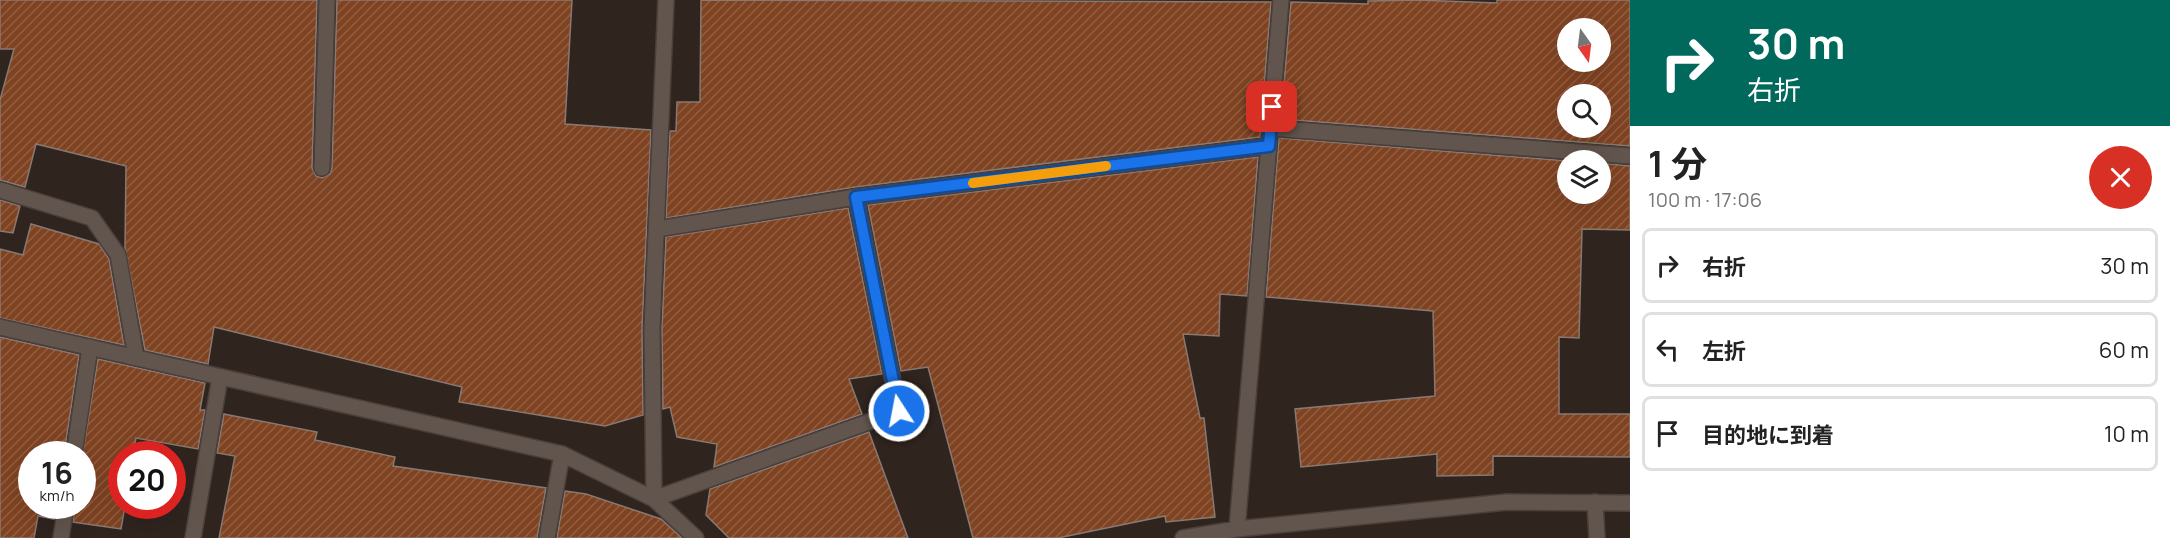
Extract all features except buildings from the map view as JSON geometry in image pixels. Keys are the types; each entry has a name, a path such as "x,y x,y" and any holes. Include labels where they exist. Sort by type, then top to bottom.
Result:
{"street":[{"path":"322,168 327,0"},
{"path":"654,499 652,328 666,0"},
{"path":"1237,530 1281,0"},
{"path":"1270,128 1630,156"},
{"path":"657,229 856,197 1269,146"},
{"path":"0,190 92,218 118,255 136,357"},
{"path":"654,499 899,411 856,197"},
{"path":"0,327 562,454 654,499 696,538"},
{"path":"76,441 90,347"},
{"path":"194,538 220,377"},
{"path":"547,538 562,454"},
{"path":"1183,538 1237,530 1507,502 1630,503"},
{"path":"1595,502 1597,538"},
{"path":"62,538 64,519"}],"slow traffic":[{"path":"973,183 1106,166"}],"route":[{"path":"899,411 856,197 1269,146 1272,107"}]}
